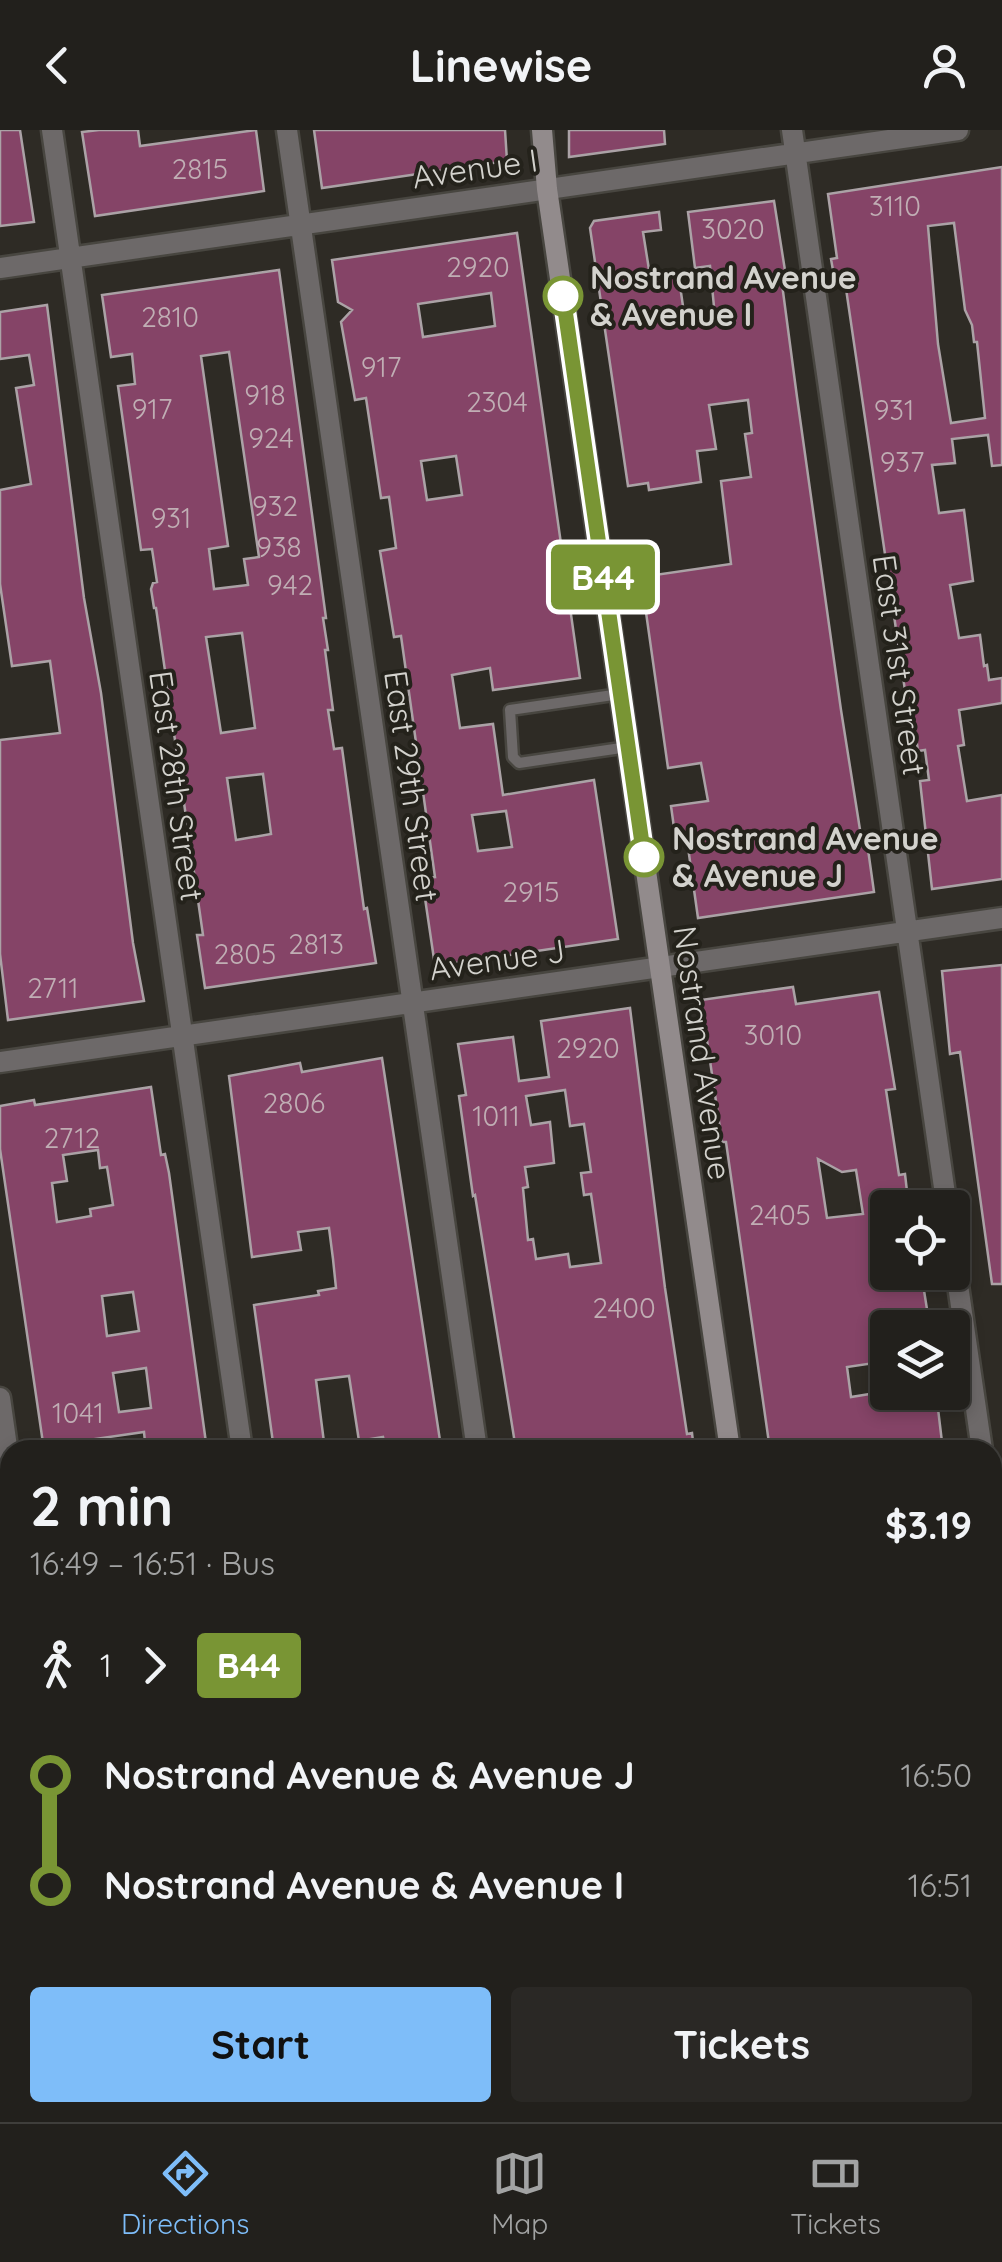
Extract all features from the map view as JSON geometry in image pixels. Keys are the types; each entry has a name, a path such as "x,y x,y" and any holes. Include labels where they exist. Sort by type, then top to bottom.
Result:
{"main road":[{"name":"Nostrand Avenue","path":"542,130 547,189 729,1440"}],"street":[{"name":"East 28th Street","path":"52,130 241,1440"},
{"name":"East 29th Street","path":"286,130 476,1440"},
{"name":"East 31st Street","path":"792,130 944,1190"},
{"name":"Avenue I","path":"0,268 958,130"},
{"name":"Avenue J","path":"0,1062 1002,918"},
{"path":"959,1290 981,1440"},
{"path":"0,1398 6,1440"}],"lane":[{"path":"620,694 510,710 513,757 519,763 628,747"}],"building":[{"path":"0,130 20,130 34,222 0,226"},
{"path":"138,130 140,146 256,130 264,191 95,216 82,132"},
{"path":"314,130 505,130 507,161 322,188"},
{"path":"569,130 664,130 665,144 569,157"},
{"path":"1002,167 1002,465 992,466 988,435 952,439 955,463 932,465 939,513 964,510 973,581 950,585 959,638 980,635 989,680 1002,678 1002,703 959,710 964,745 958,746 967,801 1002,795 1002,879 932,889 920,781 929,780 925,750 918,751 912,710 908,711 844,275 834,276 831,259 837,258 828,194","holes":["954,223 965,310 977,342 985,418 951,423 938,344 928,226"]},
{"path":"774,201 841,710 874,892 698,918 687,840 676,842 671,806 708,801 701,763 668,768 641,577 731,564 721,481 751,477 745,434 752,433 748,400 709,405 716,449 697,451 701,482 649,490 648,483 628,486 590,228 594,221 659,212 661,230 643,232 650,276 678,272 685,320 715,317 710,266 695,268 688,212"},
{"path":"517,233 580,678 493,690 490,668 452,675 460,728 493,724 503,795 594,780 618,939 435,966 422,878 435,877 401,636 394,637 380,551 396,548 389,497 381,498 366,398 355,400 341,322 352,310 338,302 332,260","holes":["491,293 495,326 423,337 418,304","456,456 462,495 427,500 421,461","506,811 512,847 478,851 472,815"]},
{"path":"279,270 326,618 325,650 333,710 328,710 334,749 342,748 364,909 367,908 376,963 205,988 197,935 203,935 151,589 157,582 152,549 141,550 118,386 135,384 132,354 111,357 102,295","holes":["229,352 259,557 244,559 248,585 214,589 209,549 228,546 201,356","242,633 255,728 221,733 206,637","263,774 271,834 236,840 227,778"]},
{"path":"47,305 84,598 144,1001 8,1020 0,954 0,740 60,733 50,661 12,666 0,584 0,490 31,484 16,388 34,385 29,355 0,359 0,312"},
{"path":"1002,965 1002,1284 992,1284 960,1052 950,1054 942,971"},
{"path":"793,987 796,1004 879,992 895,1089 886,1090 899,1175 905,1174 907,1190 870,1190 870,1290 924,1290 927,1310 870,1310 870,1364 847,1367 851,1397 870,1394 870,1410 938,1410 942,1440 769,1440 726,1142 722,1142 701,1000","holes":["818,1159 842,1172 856,1170 863,1214 827,1218"]},
{"path":"630,1008 665,1288 687,1434 692,1433 693,1440 514,1440 473,1196 459,1096 466,1095 458,1044 513,1037 519,1081 549,1077 541,1021","holes":["565,1090 570,1126 584,1124 591,1172 581,1173 584,1195 591,1194 601,1263 570,1267 568,1254 536,1259 533,1239 528,1240 525,1167 554,1163 550,1122 531,1125 526,1096"]},
{"path":"382,1058 440,1440 359,1440 349,1376 316,1380 324,1440 273,1440 254,1305 319,1295 318,1291 336,1288 333,1259 329,1228 298,1232 301,1250 252,1257 229,1076 300,1063 302,1072"},
{"path":"151,1087 161,1155 165,1154 169,1173 206,1440 145,1440 144,1432 95,1440 43,1440 0,1149 0,1106 34,1100 35,1105","holes":["98,1150 100,1168 107,1167 113,1205 90,1209 91,1216 57,1222 52,1183 67,1181 63,1155","133,1292 139,1331 107,1336 102,1296","146,1368 151,1408 119,1412 113,1373"]}],"bus line":[{"name":"B44","path":"563,296 644,857"}],"place":[{"name":"Nostrand Avenue & Avenue I","path":"563,296"},
{"name":"Nostrand Avenue & Avenue J","path":"644,857"}]}
